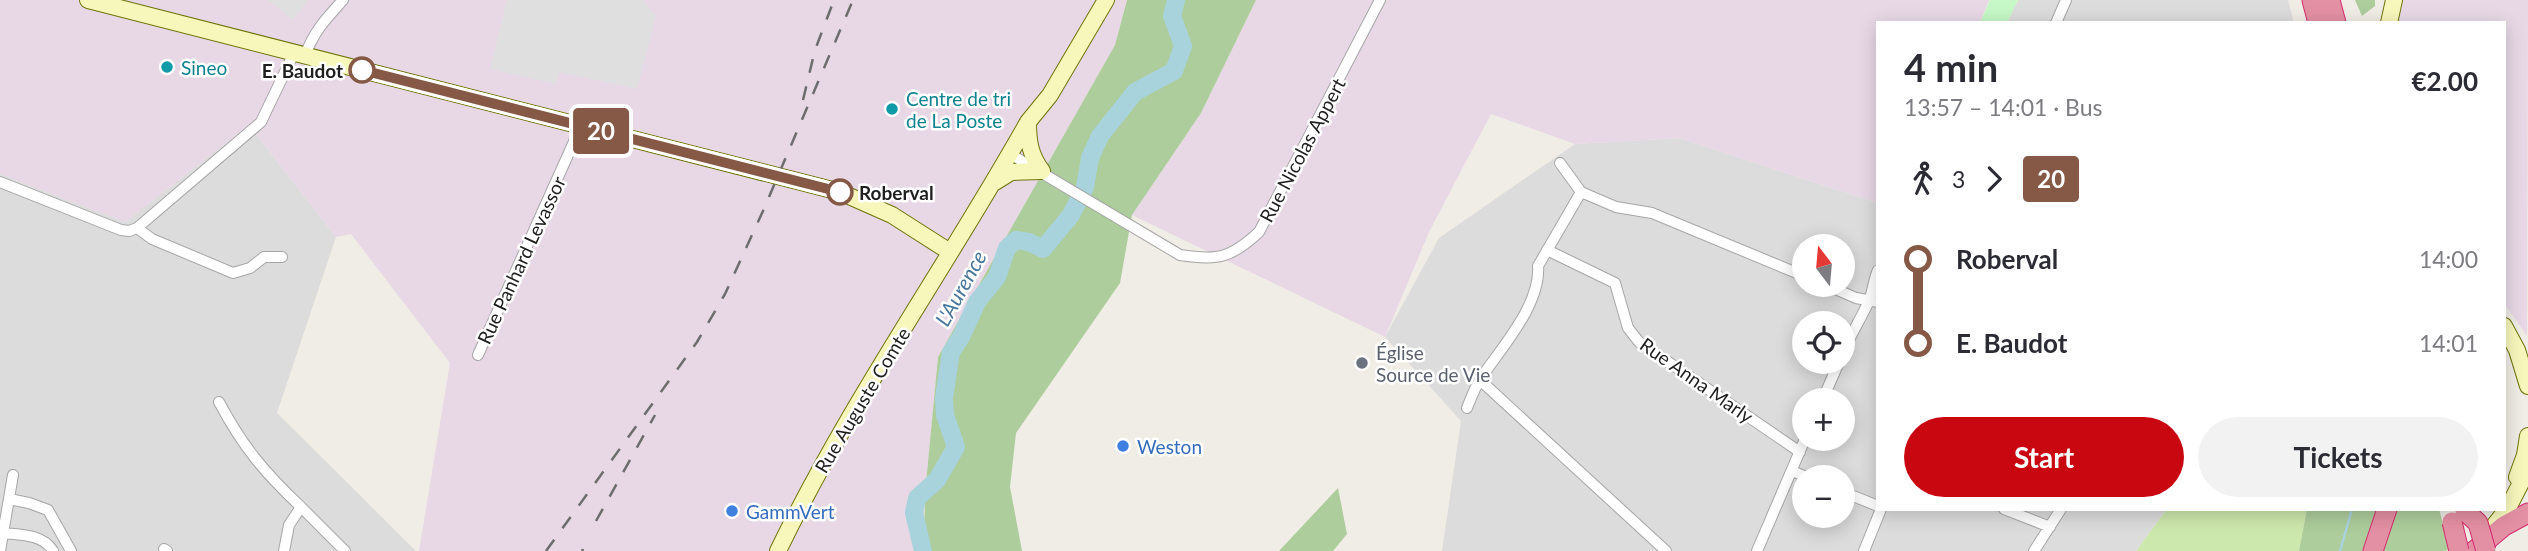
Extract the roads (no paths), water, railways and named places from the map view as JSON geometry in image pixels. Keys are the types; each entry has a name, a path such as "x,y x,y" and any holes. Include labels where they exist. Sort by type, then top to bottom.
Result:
{"highway":[{"path":"2312,0 2317,21"},
{"path":"2330,0 2335,21"},
{"path":"2373,551 2386,511"},
{"path":"2458,513 2473,551 2504,526 2528,513"},
{"path":"2458,513 2458,551"},
{"path":"2458,513 2478,523 2486,551"}],"street":[{"path":"88,0 840,192 892,215 950,252"},
{"path":"0,182 121,230 137,228 261,122 300,54 318,28 343,0"},
{"path":"1042,171 1029,148 1033,115 1044,90 1096,0"},
{"path":"1033,115 1049,95 1106,0"},
{"name":"Rue Nicolas Appert","path":"1010,154 1180,255 1220,258 1241,248 1259,232 1380,0"},
{"path":"2057,21 2066,0"},
{"path":"2381,21 2386,0"},
{"path":"2389,21 2394,0"},
{"name":"Rue Auguste Comte","path":"778,551 814,480 1033,115"},
{"name":"Rue Panhard Levassor","path":"478,355 581,126"},
{"path":"1560,163 1581,192 1616,207 1652,214 1792,271"},
{"path":"990,186 1011,172 1042,171"},
{"path":"1467,408 1480,380 1535,295 1539,278 1538,266 1581,192"},
{"path":"922,234 946,236 967,224"},
{"path":"137,228 152,239 233,273 250,268 264,257 282,257"},
{"path":"922,234 930,247 936,277"},
{"name":"Rue Anna Marly","path":"1547,250 1615,283 1628,328 1639,342 1800,452"},
{"path":"1855,326 1874,301 1873,280 1876,274"},
{"path":"1855,298 1874,301"},
{"path":"2506,316 2528,358"},
{"path":"2506,330 2517,350 2528,386"},
{"path":"1480,380 1666,551"},
{"path":"219,402 237,436 265,473 345,551"},
{"path":"2506,497 2525,455 2528,436"},
{"path":"1795,465 1800,452"},
{"path":"2506,511 2528,469"},
{"path":"1757,551 1792,471"},
{"path":"0,551 13,475"},
{"path":"1855,497 1876,507"},
{"path":"9,499 48,510 71,551"},
{"path":"284,551 289,525 300,507"},
{"path":"1864,551 1878,511"},
{"path":"2009,511 2050,527"},
{"path":"2034,551 2061,511"},
{"path":"2458,551 2486,526 2497,511"},
{"path":"2473,551 2506,511"},
{"path":"3,533 32,536 50,545 53,551"}],"waterway":[{"name":"L'Aurence","path":"923,551 914,513 917,498 937,480 956,447 945,415 944,398 951,352 977,302 997,277 1007,248 1016,240 1029,242 1043,249 1071,215 1085,187 1090,158 1100,136 1135,92 1174,71 1183,46 1172,16 1176,0"},
{"path":"2340,551 2351,511"}],"railway":[{"path":"803,100 815,50 834,0"},
{"path":"546,551 697,342 725,294 853,0"},
{"path":"596,521 655,415"}],"place":[{"name":"Sineo","path":"167,67"},
{"name":"E. Baudot","path":"362,70"},
{"name":"Centre de tri de La Poste","path":"892,109"},
{"name":"Roberval","path":"840,192"},
{"name":"Église Source de Vie","path":"1362,363"},
{"name":"Weston","path":"1123,446"},
{"name":"GammVert","path":"732,511"}]}
